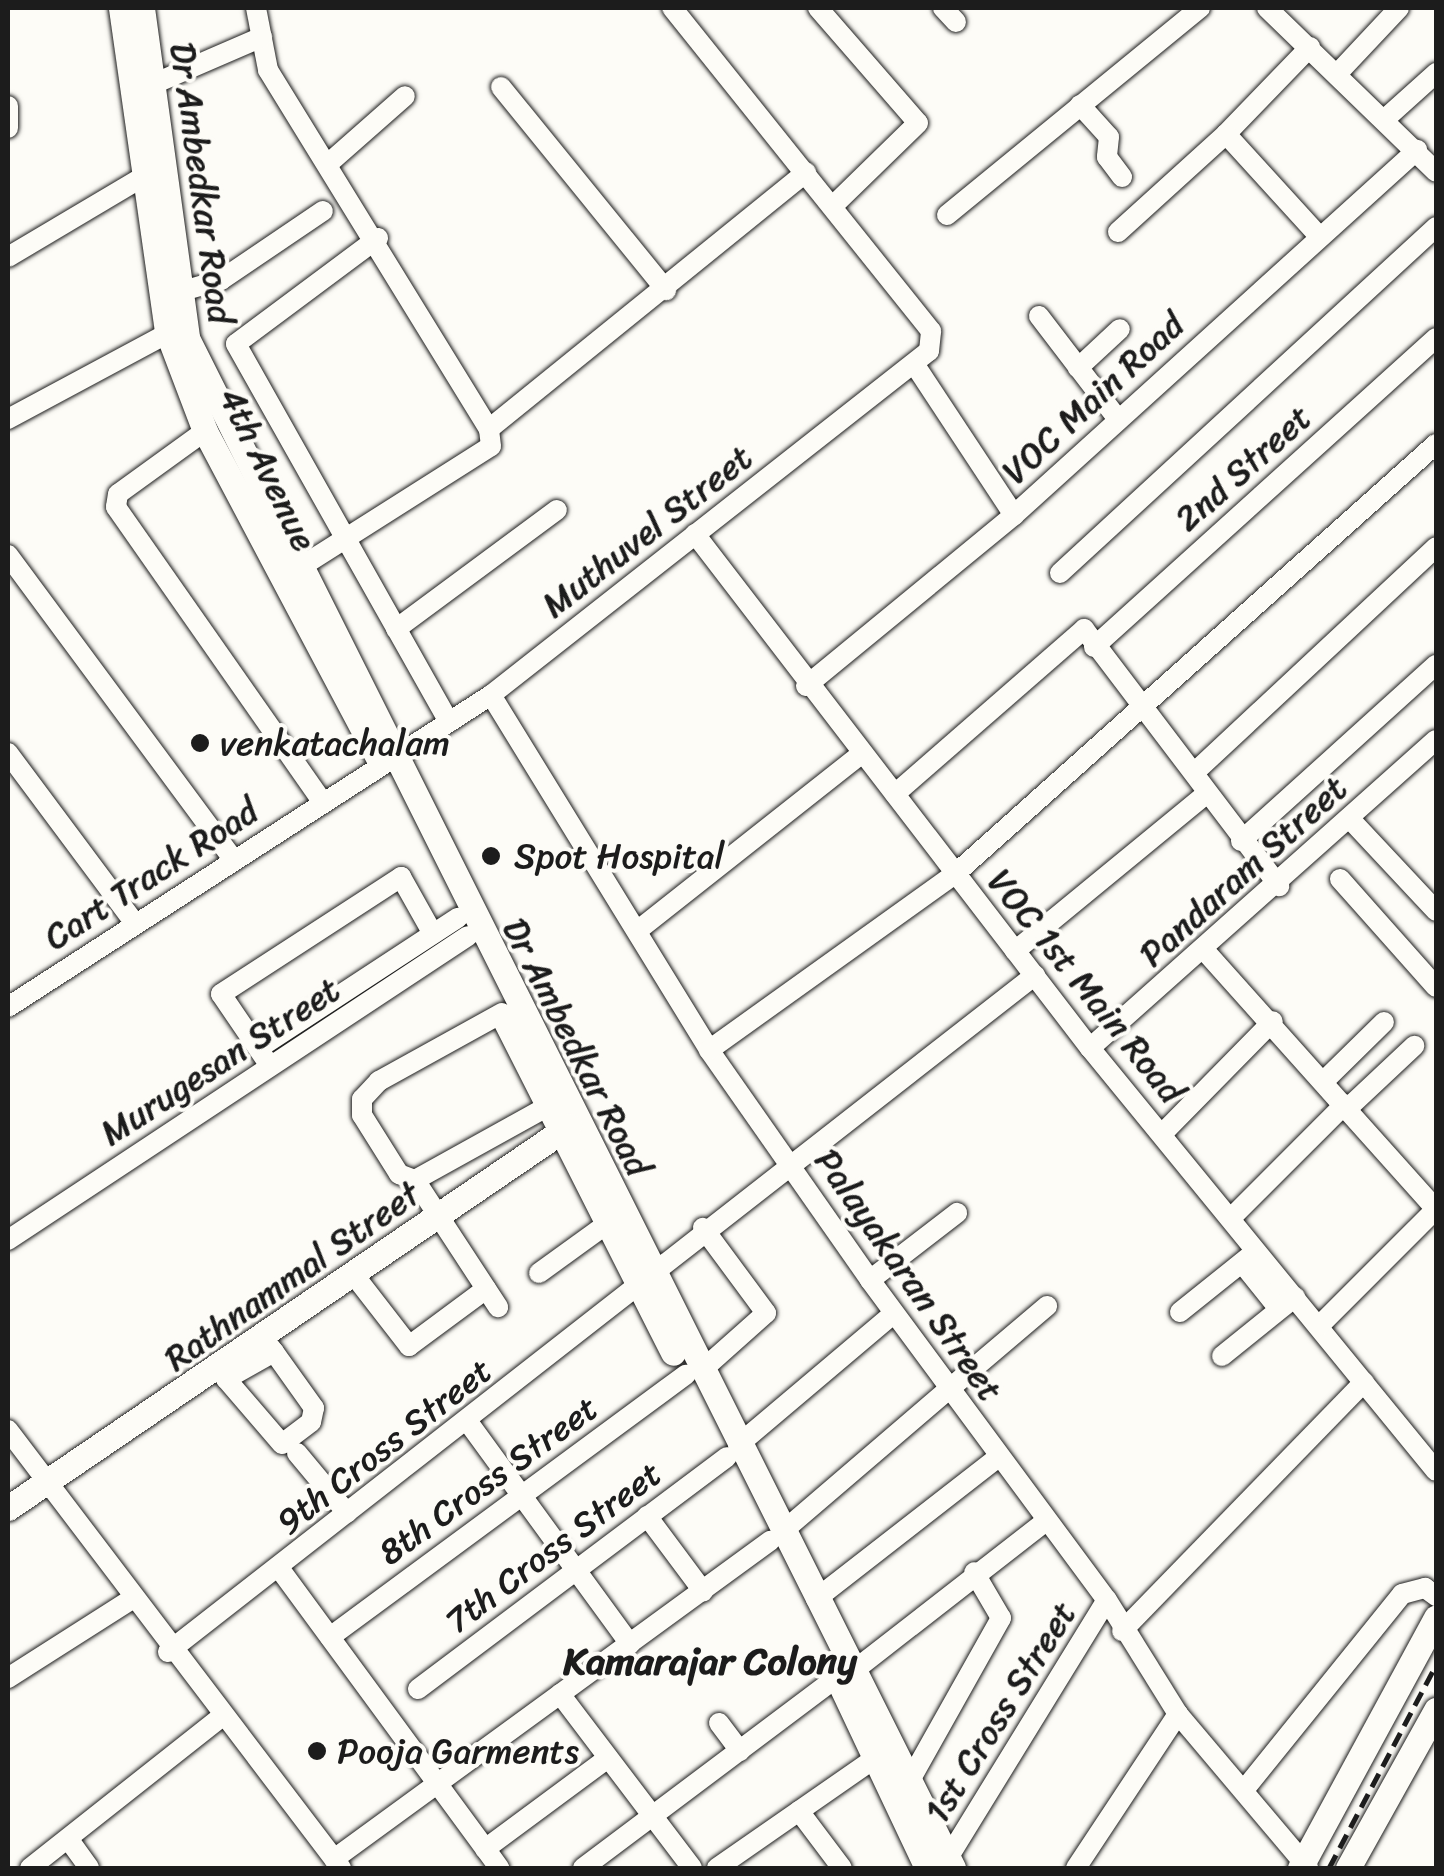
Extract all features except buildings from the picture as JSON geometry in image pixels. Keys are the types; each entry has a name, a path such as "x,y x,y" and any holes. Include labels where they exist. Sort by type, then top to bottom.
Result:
{"main road":[{"name":"4th Avenue","path":"121,8 143,176 176,329 205,431 388,759"},
{"name":"Dr Ambedkar Road","path":"142,8 179,292 176,329 299,568 566,1128 845,1675 909,1782 943,1865"},
{"name":"Dr Ambedkar Road","path":"388,759 545,1108 566,1128 604,1226 646,1284"},
{"name":"Rathnammal Street","path":"8,1508 49,1488 268,1345 354,1275 566,1128"},
{"name":"Dr Ambedkar Road","path":"776,1537 816,1599 875,1758 943,1865"},
{"path":"1304,1867 1436,1618"},
{"path":"1348,1868 1436,1710"}],"street":[{"path":"256,8 268,70 378,238 489,429 491,446 351,540 299,568"},
{"path":"672,8 834,205 918,123 818,8"},
{"path":"948,215 1200,8"},
{"path":"1266,8 1385,118 1436,172"},
{"path":"1338,73 1399,8"},
{"path":"151,86 262,37"},
{"path":"1118,232 1226,134 1310,47"},
{"path":"1385,118 1436,73"},
{"path":"501,86 666,290"},
{"path":"329,164 405,96"},
{"path":"8,106 8,128"},
{"path":"1080,106 1108,137 1107,157 1122,177"},
{"path":"1226,134 1318,235"},
{"name":"VOC Main Road","path":"806,686 1014,515 1416,150"},
{"path":"489,429 666,290 806,172"},
{"path":"8,257 143,176"},
{"name":"Muthuvel Street","path":"388,759 491,694 915,365 931,331 834,205"},
{"path":"179,292 221,280 323,211"},
{"path":"1060,574 1436,227"},
{"path":"378,238 236,344 351,540 449,722"},
{"path":"1039,316 1117,418"},
{"path":"8,418 176,329"},
{"path":"1078,368 1120,329"},
{"name":"2nd Street","path":"894,794 1089,638 1433,348"},
{"path":"915,365 1014,515"},
{"path":"205,431 118,494 116,507 323,803"},
{"path":"709,1050 954,874 1144,710 1436,444"},
{"path":"396,629 557,510"},
{"name":"VOC 1st Main Road","path":"695,534 806,686 1090,1048 1231,1218 1248,1257 1287,1303 1319,1326 1436,1471"},
{"path":"1196,772 1436,547"},
{"path":"8,555 232,858"},
{"path":"1089,638 1196,772 1204,796 1279,886"},
{"path":"1241,840 1436,665"},
{"name":"Palayakaran Street","path":"491,694 709,1050 997,1458 1108,1600 1122,1632 1178,1714 1304,1867"},
{"name":"Pandaram Street","path":"1090,1048 1279,886 1436,740"},
{"path":"8,752 134,922"},
{"path":"636,931 860,754"},
{"name":"Cart Track Road","path":"8,1007 388,759"},
{"path":"1015,951 1204,796"},
{"path":"1350,819 1436,911"},
{"path":"434,934 401,877 221,994 265,1057 434,934 463,927"},
{"path":"1340,879 1436,988"},
{"name":"Murugesan Street","path":"8,1240 265,1057 463,927"},
{"path":"1204,951 1273,1021 1436,1209 1319,1326"},
{"name":"9th Cross Street","path":"168,1652 646,1284 704,1228 789,1160 1035,976"},
{"path":"498,1308 415,1180 388,1156 362,1099 502,1013"},
{"path":"1162,1134 1273,1021"},
{"path":"1324,1081 1384,1022"},
{"path":"1231,1218 1414,1046"},
{"path":"415,1180 545,1108"},
{"path":"870,1280 957,1212"},
{"path":"538,1272 604,1226"},
{"name":"8th Cross Street","path":"330,1637 693,1373 766,1313 704,1228"},
{"path":"1180,1312 1248,1257"},
{"path":"354,1275 410,1346 486,1289"},
{"path":"1222,1356 1287,1303"},
{"path":"8,1430 168,1652 337,1864 437,1784 776,1537 1046,1306"},
{"name":"7th Cross Street","path":"418,1689 732,1451 894,1313"},
{"path":"268,1345 315,1416 282,1444 226,1379 268,1345"},
{"path":"1122,1632 1364,1382"},
{"path":"468,1422 518,1497 630,1644"},
{"path":"297,1453 347,1513"},
{"path":"816,1599 997,1458"},
{"path":"647,1516 704,1590"},
{"path":"582,1868 1045,1522"},
{"path":"279,1568 499,1868"},
{"path":"909,1782 1000,1618 974,1572"},
{"path":"1244,1790 1402,1594 1426,1588 1436,1596"},
{"path":"8,1678 132,1599"},
{"name":"1st Cross Street","path":"943,1865 1108,1600"},
{"path":"560,1694 692,1868"},
{"path":"1076,1868 1178,1714"},
{"path":"30,1868 221,1718"},
{"path":"719,1723 740,1751"},
{"path":"485,1849 608,1758"},
{"path":"717,1868 875,1758"},
{"path":"799,1811 842,1868"},
{"path":"69,1840 89,1868"}],"railway":[{"path":"1329,1868 1436,1665"}],"place":[{"name":"venkatachalam","path":"200,743"},
{"name":"Spot Hospital","path":"491,856"},
{"name":"Pooja Garments","path":"317,1751"}],"district":[{"name":"Kamarajar Colony","path":"710,1662"}]}
